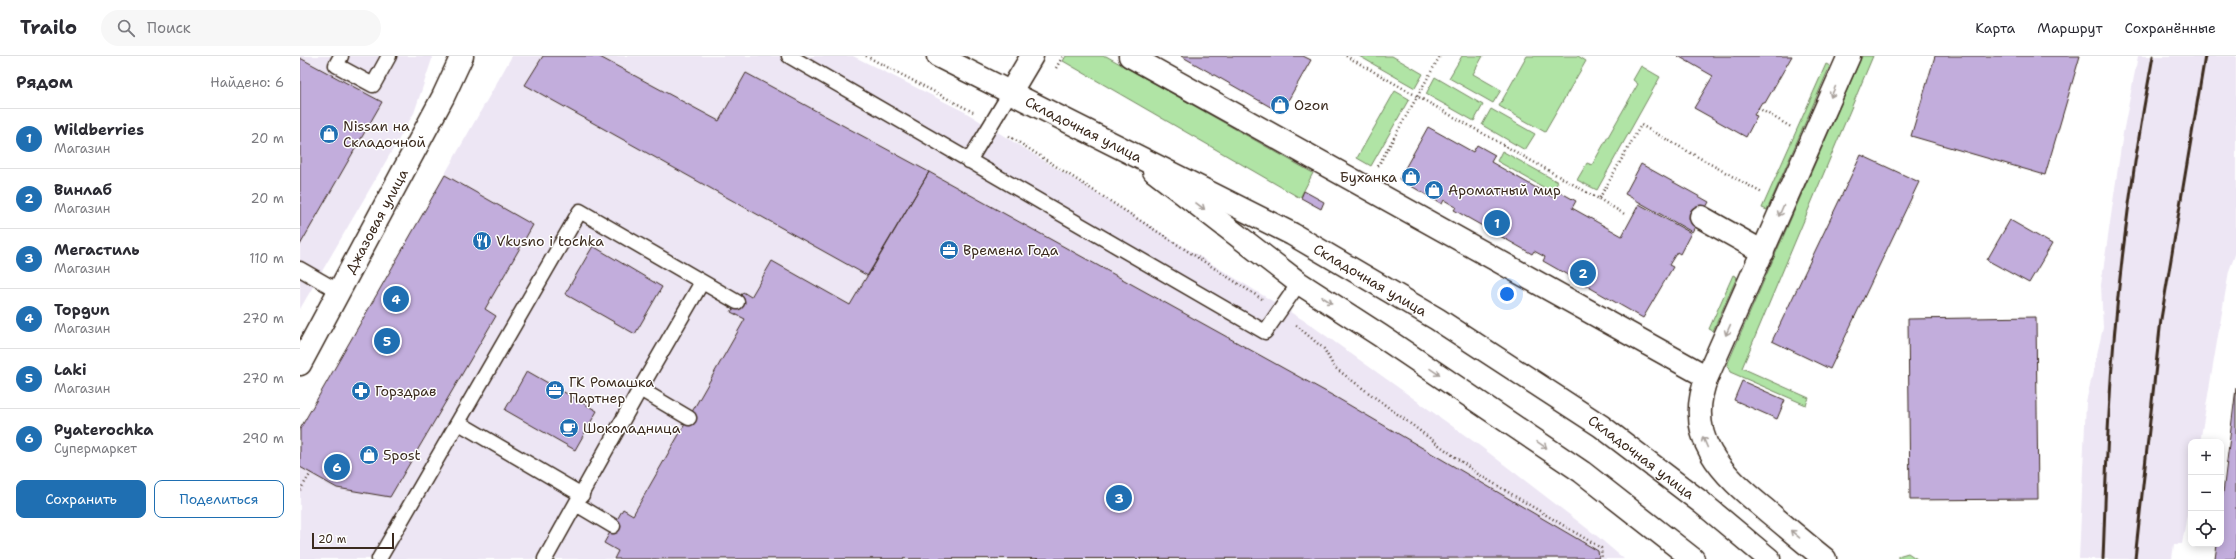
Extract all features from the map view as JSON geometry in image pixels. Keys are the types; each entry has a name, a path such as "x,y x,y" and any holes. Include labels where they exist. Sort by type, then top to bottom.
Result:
{"street":[{"name":"Джазовая улица","path":"300,364 440,104 462,56"},
{"name":"Складочная улица","path":"938,56 1136,157 1292,234 1437,319 1601,426 1702,503 1769,559"},
{"path":"1010,93 1032,56"},
{"path":"1130,56 1706,380"},
{"path":"1825,559 1738,488 1720,468 1709,452 1702,434 1700,411 1706,380 1849,56"},
{"path":"1136,157 1299,283 1381,336 1582,472 1693,559"},
{"path":"1701,217 1763,252"}],"lane":[{"path":"341,56 336,65 373,85 389,56"},
{"path":"788,56 1265,332 1299,283"},
{"path":"969,161 1010,93"},
{"path":"379,559 459,423 580,211 737,302"},
{"path":"300,269 340,292"},
{"path":"545,559 702,282"},
{"path":"640,389 688,418"},
{"path":"459,423 579,500 613,526"}],"path":[{"path":"866,56 968,108 990,124 1280,310 1324,349 1334,367 1478,474 1601,548 1602,559"},
{"path":"1055,70 1063,56"},
{"path":"1346,56 1626,214"},
{"path":"1377,169 1440,56"},
{"path":"1758,108 1793,129 1796,121"},
{"path":"1599,199 1641,125 1764,194 1767,188"},
{"path":"300,490 311,474"}],"shaded area":[{"path":"300,56 433,56 414,113 300,309"},
{"path":"512,56 853,56 965,112 1308,323 1480,446 1597,536 1624,559 300,559 300,429"},
{"path":"2138,56 2236,56 2236,252 2229,271 2201,439 2188,439 2188,509 2182,544 2174,544 2172,559 2079,559 2086,402 2103,328 2101,285 2123,133"}],"green space":[{"path":"1066,56 1106,56 1313,173 1300,198 1063,61"},
{"path":"1359,56 1392,56 1423,74 1415,88"},
{"path":"1462,56 1483,56 1473,74 1501,90 1493,103 1449,78"},
{"path":"1527,56 1578,56 1586,61 1545,132 1499,106"},
{"path":"1862,56 1873,56 1742,368 1809,398 1806,405 1730,372 1727,365"},
{"path":"1826,64 1830,66 1767,210 1762,208"},
{"path":"1641,66 1660,77 1597,190 1577,180 1587,163 1592,165 1638,84 1633,80"},
{"path":"1435,77 1483,105 1474,121 1426,94"},
{"path":"1395,91 1409,99 1371,166 1357,158"},
{"path":"1491,109 1535,134 1525,150 1482,125"},
{"path":"1502,151 1558,182 1552,192 1497,161"},
{"path":"1733,275 1737,277 1713,331 1709,329"},
{"path":"1908,553 1917,559 1898,559 1898,556"}],"building":[{"path":"543,56 598,56 719,121 746,73 929,172 868,276 525,85"},
{"path":"1181,56 1303,56 1311,60 1281,113"},
{"path":"1678,56 1792,56 1765,103 1762,102 1754,115 1757,116 1746,137 1694,108 1713,76"},
{"path":"1935,56 2080,56 2045,175 1911,136"},
{"path":"300,58 382,102 300,245"},
{"path":"1428,127 1473,152 1477,145 1495,155 1491,162 1554,198 1558,191 1576,201 1572,208 1622,236 1639,204 1691,233 1680,254 1677,252 1669,265 1673,267 1643,318 1543,261 1545,257 1534,251 1532,254 1454,210 1456,207 1444,200 1442,204 1399,179"},
{"path":"1861,155 1919,182 1830,369 1772,341"},
{"path":"1641,164 1709,202 1692,232 1625,194"},
{"path":"929,172 1339,399 1598,551 1599,558 614,559 618,551 604,543 623,509 633,515 745,319 731,312 743,292 751,297 772,261 850,305"},
{"path":"445,175 533,225 485,309 496,316 390,497 337,488 300,467 300,429"},
{"path":"1304,191 1324,202 1321,209 1301,198"},
{"path":"2010,220 2052,244 2029,283 1987,260"},
{"path":"593,246 662,287 635,334 565,294"},
{"path":"2036,317 2038,499 1910,500 1908,319"},
{"path":"527,371 597,411 575,450 505,410"},
{"path":"1742,381 1785,400 1777,419 1734,400"},
{"path":"2236,388 2236,559 2215,559 2217,547 2224,547 2224,485"}],"railway":[{"path":"2103,559 2106,468 2115,324 2131,189 2153,56"},
{"path":"2135,559 2161,319 2205,56"}],"place":[{"name":"Ozon","path":"1280,105"},
{"name":"Nissan на Складочной","path":"329,134"},
{"name":"Буханка","path":"1411,177"},
{"name":"Ароматный мир","path":"1434,190"},
{"name":"Wildberries","path":"1497,223"},
{"name":"Vkusno i tochka","path":"482,241"},
{"name":"Времена Года","path":"949,250"},
{"name":"Винлаб","path":"1583,273"},
{"name":"Topgun","path":"396,299"},
{"name":"Laki","path":"387,341"},
{"name":"ГК Ромашка Партнер","path":"555,390"},
{"name":"Горздрав","path":"361,391"},
{"name":"Шоколадница","path":"569,428"},
{"name":"5post","path":"369,455"},
{"name":"Pyaterochka","path":"337,467"},
{"name":"Мегастиль","path":"1119,498"}]}
